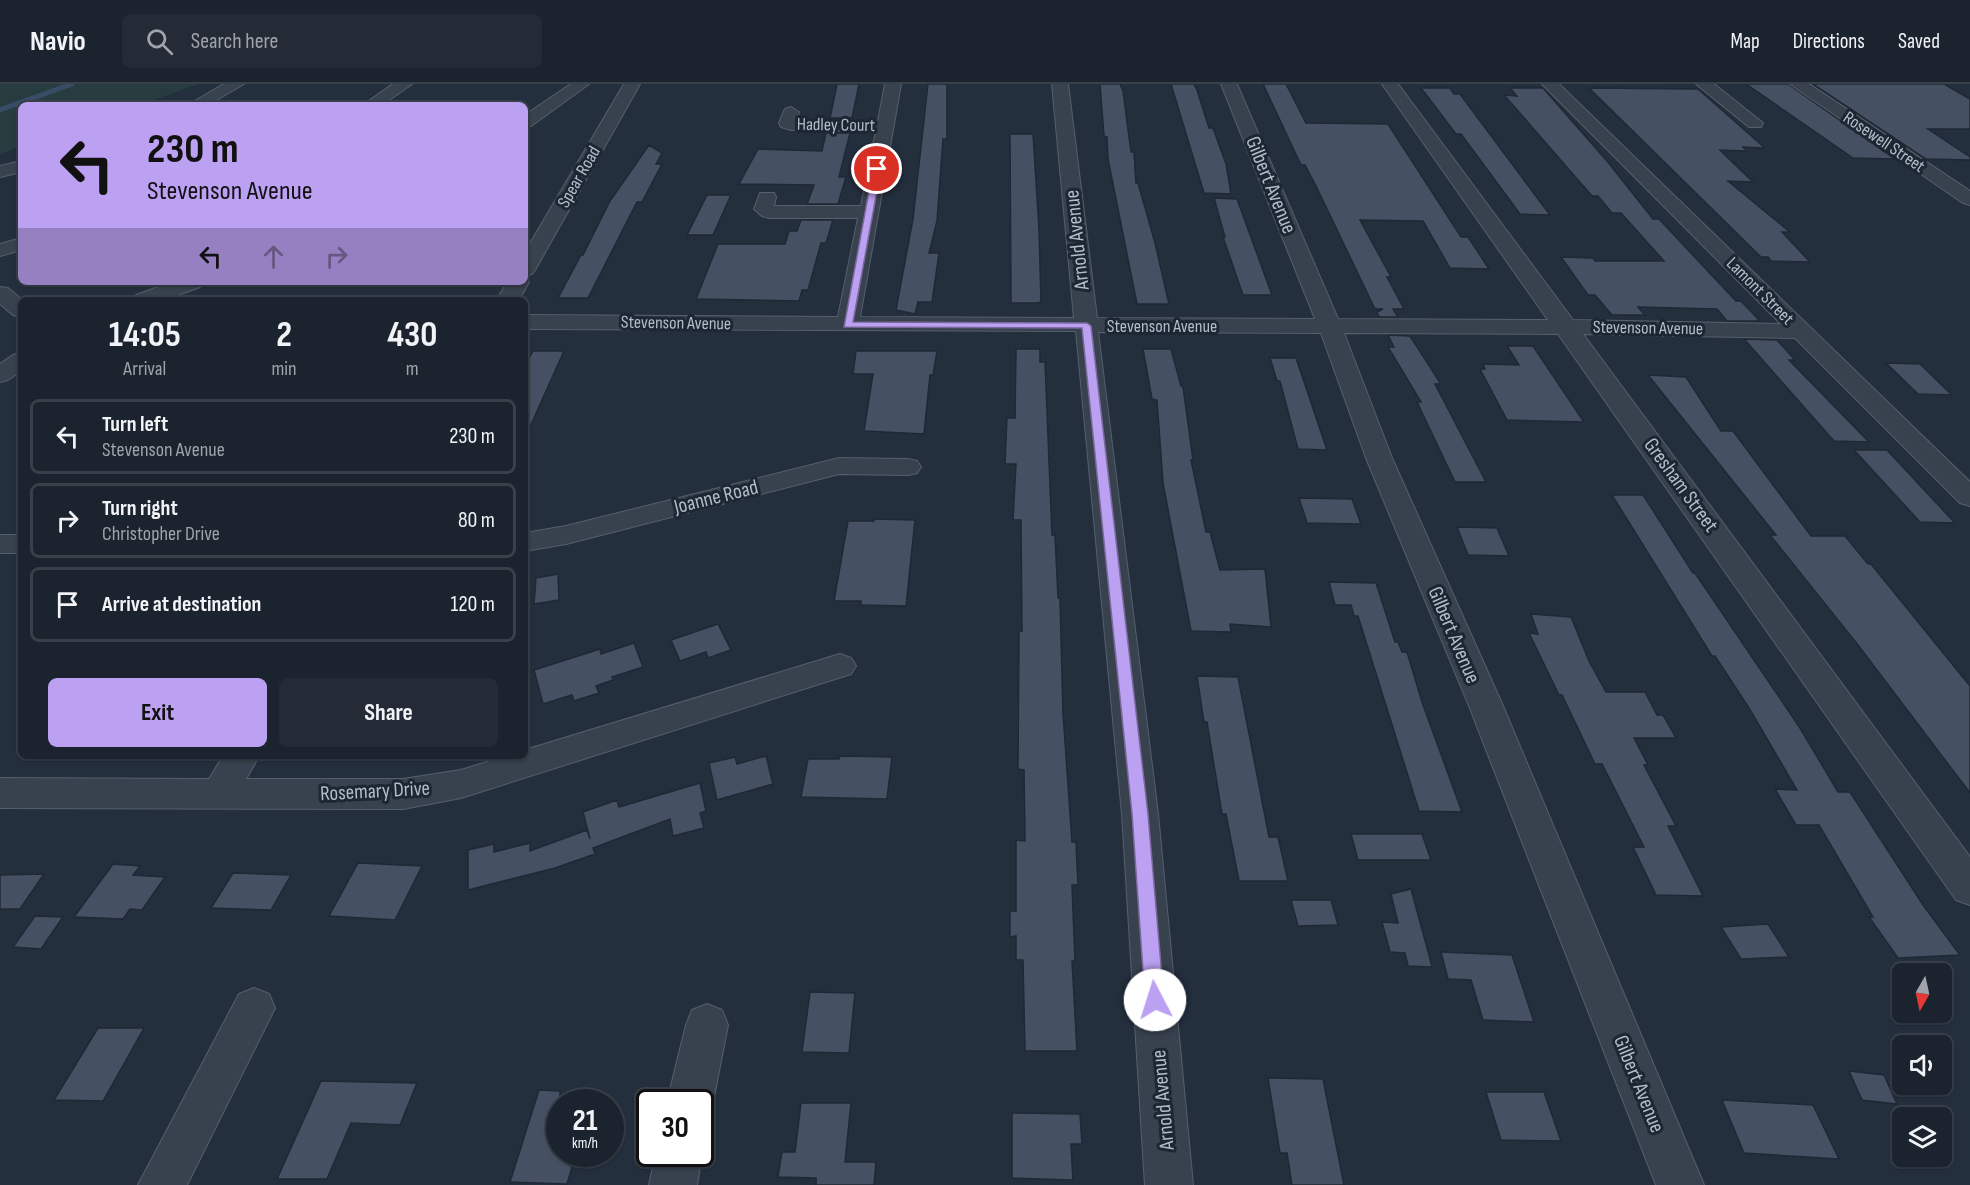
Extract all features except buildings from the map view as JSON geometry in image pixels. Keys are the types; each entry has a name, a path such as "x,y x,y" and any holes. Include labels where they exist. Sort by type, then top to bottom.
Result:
{"street":[{"path":"202,102 236,84"},
{"path":"376,102 404,84"},
{"path":"528,120 581,84"},
{"name":"Spear Road","path":"528,265 632,84"},
{"path":"848,324 893,84"},
{"name":"Arnold Avenue","path":"1060,84 1140,814 1169,1185"},
{"name":"Gilbert Avenue","path":"1229,84 1329,327 1379,458 1486,706 1680,1185"},
{"name":"Gresham Street","path":"1390,84 1970,888"},
{"name":"Lamont Street","path":"1550,84 1970,497"},
{"path":"1704,84 1755,123"},
{"name":"Rosewell Street","path":"1798,84 1966,194"},
{"name":"Hadley Court","path":"786,124 885,126"},
{"path":"0,172 18,167"},
{"path":"764,211 869,213"},
{"path":"0,250 18,244"},
{"path":"152,297 184,285"},
{"path":"0,293 18,308"},
{"name":"Stevenson Avenue","path":"528,321 1566,327 1799,331"},
{"path":"0,377 18,362"},
{"path":"0,377 18,378"},
{"name":"Joanne Road","path":"528,541 839,466 908,467"},
{"path":"0,544 18,544"},
{"name":"Rosemary Drive","path":"0,793 403,794 461,784 840,666"},
{"path":"218,795 239,759"},
{"path":"162,1185 254,1008"},
{"path":"693,1089 707,1025"},
{"path":"673,1185 677,1167"}],"green space":[{"path":"0,84 199,84 148,102 18,102 18,147 0,154"}],"waterway":[{"path":"22,102 72,84"},
{"path":"0,110 18,104"}],"route":[{"path":"877,169 848,324 1087,326 1140,814 1155,1000"}]}
